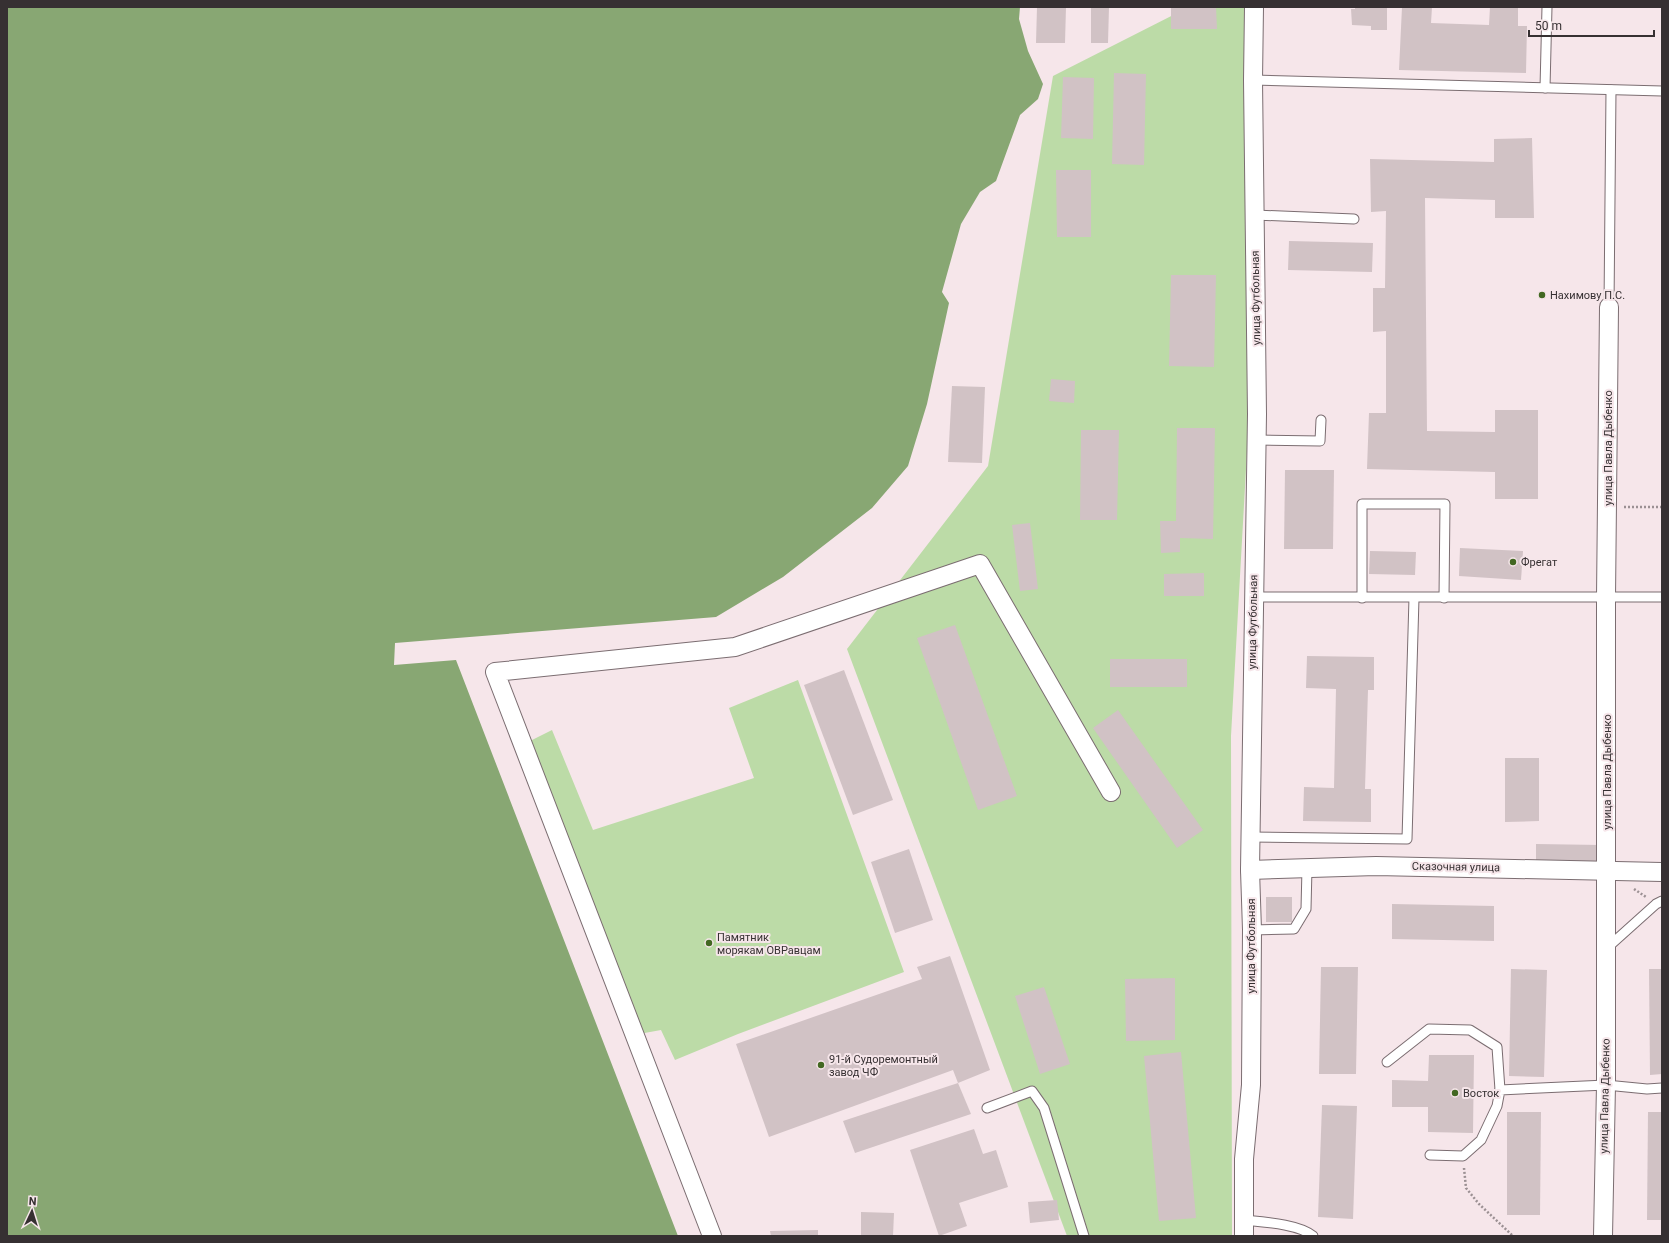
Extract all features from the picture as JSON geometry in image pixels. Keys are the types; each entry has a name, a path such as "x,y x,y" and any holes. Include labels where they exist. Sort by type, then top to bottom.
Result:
{"street":[{"name":"улица Футбольная","path":"1244,1228 1244,1159 1251,1085 1252,930 1250,837 1256,440 1254,7"},
{"name":"улица Павла Дыбенко","path":"1603,1236 1606,1085 1606,598 1609,307"},
{"path":"712,1236 495,672 735,647 980,564 1111,792"},
{"name":"Сказочная улица","path":"1250,870 1376,866 1662,872"}],"lane":[{"path":"1545,88 1547,7"},
{"path":"1254,80 1662,91"},
{"path":"1609,307 1611,90"},
{"path":"1255,215 1354,219"},
{"path":"1256,440 1320,441 1320,420"},
{"path":"1362,598 1362,504 1445,504 1444,598"},
{"path":"1254,597 1662,598"},
{"path":"1250,837 1407,839 1414,598"},
{"path":"1252,930 1294,929 1306,909 1307,868"},
{"path":"1606,948 1656,904 1662,901"},
{"path":"1388,1062 1428,1029 1470,1030 1497,1047 1500,1090 1497,1106 1481,1140 1463,1156 1430,1155"},
{"path":"1500,1090 1606,1085 1647,1089 1662,1088"},
{"path":"987,1108 1032,1091 1044,1108 1084,1236"},
{"path":"1244,1228 1272,1223 1308,1232 1313,1236"}],"path":[{"path":"1607,507 1662,507"},
{"path":"1463,1156 1466,1188 1479,1204 1513,1236"}],"shaded area":[{"path":"7,7 1020,7 1019,19 1028,51 1043,84 1038,99 1020,115 996,181 980,192 961,224 942,292 949,303 927,404 908,466 872,508 783,577 716,617 395,643 394,665 456,660 678,1236 7,1236"},
{"path":"1189,7 1246,7 1249,416 1231,736 1232,1236 1067,1236 847,649 988,466 1053,76"},
{"path":"798,680 904,972 738,1034 675,1060 661,1030 639,1034 530,741 552,730 593,830 754,778 729,708"}],"building":[{"path":"1037,7 1066,7 1065,43 1036,43"},
{"path":"1091,7 1109,7 1108,43 1091,43"},
{"path":"1171,7 1216,7 1217,29 1171,29"},
{"path":"1355,7 1387,7 1387,30 1371,30 1371,26 1352,25 1351,9 1355,9"},
{"path":"1402,7 1432,7 1431,23 1489,25 1490,7 1518,7 1518,26 1527,26 1526,73 1399,70"},
{"path":"1114,73 1146,74 1144,165 1112,164"},
{"path":"1063,77 1094,78 1093,139 1061,138"},
{"path":"1532,138 1534,218 1495,218 1495,200 1425,198 1427,431 1495,432 1495,410 1538,410 1538,499 1495,499 1495,472 1367,469 1369,413 1386,413 1386,331 1373,332 1373,288 1385,288 1386,211 1371,212 1370,159 1494,162 1494,139"},
{"path":"1056,170 1091,170 1091,237 1057,237"},
{"path":"1289,241 1373,243 1372,272 1288,270"},
{"path":"1171,275 1216,275 1214,367 1169,366"},
{"path":"1051,379 1075,381 1074,403 1049,401"},
{"path":"952,386 985,387 982,463 948,462"},
{"path":"1177,428 1215,428 1213,539 1180,538 1180,552 1161,553 1160,521 1176,521"},
{"path":"1081,430 1119,430 1117,520 1080,520"},
{"path":"1285,470 1334,470 1333,549 1284,549"},
{"path":"1030,523 1038,589 1020,591 1012,525"},
{"path":"1460,548 1523,551 1521,580 1459,576"},
{"path":"1370,551 1416,552 1415,575 1369,574"},
{"path":"1204,573 1204,596 1164,596 1164,574"},
{"path":"955,625 1017,796 978,810 917,638"},
{"path":"1307,656 1374,657 1374,690 1368,690 1365,789 1371,789 1371,822 1303,821 1304,787 1334,788 1336,689 1306,688"},
{"path":"1110,659 1187,659 1187,687 1110,687"},
{"path":"844,670 893,800 853,815 804,685"},
{"path":"1118,710 1203,830 1177,848 1093,728"},
{"path":"1505,758 1539,758 1539,821 1505,822"},
{"path":"1536,844 1601,845 1601,861 1536,861"},
{"path":"909,849 933,920 895,933 871,862"},
{"path":"1266,897 1292,897 1292,922 1266,922"},
{"path":"1392,904 1494,906 1494,941 1392,939"},
{"path":"950,956 990,1070 958,1083 953,1070 769,1137 736,1044 922,979 917,967"},
{"path":"1321,967 1358,967 1356,1074 1319,1074"},
{"path":"1511,969 1547,970 1544,1077 1509,1076"},
{"path":"1649,969 1662,969 1662,1074 1650,1075"},
{"path":"1175,978 1175,1040 1126,1041 1125,979"},
{"path":"1044,987 1070,1064 1040,1074 1015,996"},
{"path":"1181,1052 1196,1218 1159,1221 1144,1056"},
{"path":"1429,1055 1474,1055 1473,1133 1428,1132 1428,1107 1392,1107 1392,1080 1428,1081"},
{"path":"958,1083 971,1114 855,1153 843,1121"},
{"path":"1322,1105 1357,1106 1353,1219 1318,1217"},
{"path":"1507,1112 1541,1112 1540,1215 1507,1215"},
{"path":"1648,1112 1662,1112 1662,1220 1647,1220"},
{"path":"974,1129 983,1154 996,1150 1008,1187 959,1203 967,1226 939,1236 910,1150"},
{"path":"1057,1200 1059,1220 1030,1223 1028,1202"},
{"path":"861,1212 894,1213 893,1236 861,1235"},
{"path":"818,1230 818,1236 771,1236 770,1231"}],"place":[{"name":"Нахимову П.С.","path":"1542,295"},
{"name":"Фрегат","path":"1513,562"},
{"name":"Памятник морякам ОВРавцам","path":"709,943"},
{"name":"91-й Судоремонтный завод ЧФ","path":"821,1065"},
{"name":"Восток","path":"1455,1093"}]}
